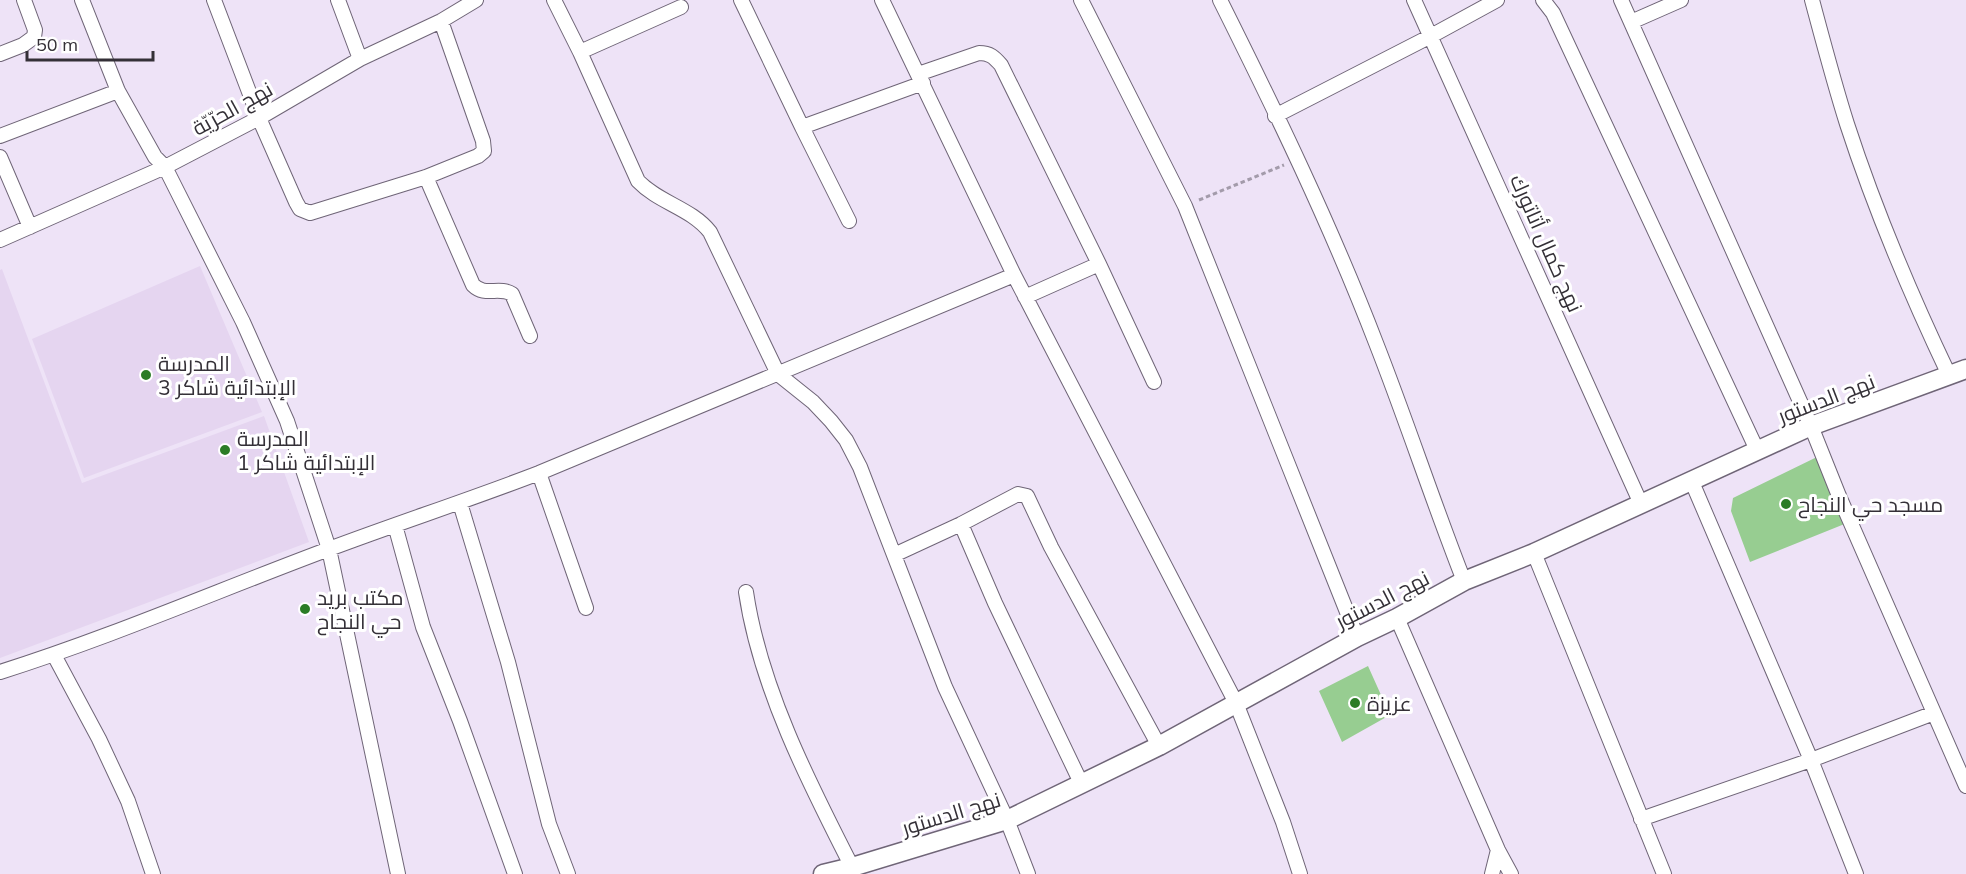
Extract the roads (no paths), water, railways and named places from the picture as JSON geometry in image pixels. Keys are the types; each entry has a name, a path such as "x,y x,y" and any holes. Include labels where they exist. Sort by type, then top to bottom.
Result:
{"street":[{"path":"0,54 23,45 33,37 35,30 24,0"},
{"path":"82,0 118,91 155,158 165,167 243,322 287,421 329,549 398,874"},
{"path":"214,0 259,118 296,202 300,209 307,212 362,198 426,177 482,153 484,147 441,21"},
{"path":"338,0 360,59"},
{"path":"554,0 638,181 646,190 702,222 710,232 778,374 813,402 846,440 860,467 945,687 1007,820 1028,874"},
{"path":"741,0 849,221"},
{"path":"882,0 1025,297 1236,703 1283,822 1300,874"},
{"path":"1081,0 1185,206 1357,637"},
{"path":"1220,0 1297,159 1377,344 1464,581"},
{"name":"نهج كمال أتاتورك","path":"1414,0 1641,504"},
{"path":"1275,116 1497,0"},
{"path":"1543,0 1553,13 1757,450"},
{"path":"1621,0 1811,426 1839,496 1966,786"},
{"path":"1631,22 1681,0"},
{"path":"1812,0 1846,123 1882,222 1919,311 1958,372"},
{"name":"نهج الحرّيّة","path":"0,240 165,167 259,118 360,59 441,21 468,2"},
{"path":"580,52 681,7"},
{"path":"802,127 979,53 987,53 994,57 1001,65 1099,264 1154,382"},
{"path":"0,136 118,91"},
{"path":"0,157 30,226"},
{"path":"426,177 473,285 481,291 504,291 512,294 530,336"},
{"path":"1025,297 1099,264"},
{"path":"0,672 54,655 329,549 539,473 1014,274"},
{"name":"نهج الدستور","path":"823,874 1007,820 1159,746 1464,581 1692,482 1811,426 1958,372"},
{"path":"539,473 586,608"},
{"path":"1692,482 1811,760 1854,873"},
{"path":"894,555 1018,494 1027,496 1051,547 1159,746"},
{"path":"459,503 508,662 549,824 568,874"},
{"path":"961,524 995,603 1082,785"},
{"path":"394,525 423,627 460,721 515,874"},
{"path":"1533,553 1664,874"},
{"path":"746,592 757,644 783,721 813,791 852,867"},
{"path":"1397,618 1510,874"},
{"path":"54,655 99,739 128,801 153,874"},
{"path":"1641,819 1811,760 1934,713"},
{"path":"1492,874 1498,850"}],"place":[{"name":"المدرسة الإبتدائية شاكر 3","path":"146,375"},
{"name":"المدرسة الإبتدائية شاكر 1","path":"225,450"},
{"name":"مسجد حي النجاح","path":"1786,504"},
{"name":"مكتب بريد حي النجاح","path":"305,609"},
{"name":"عزيزة","path":"1355,703"}]}
